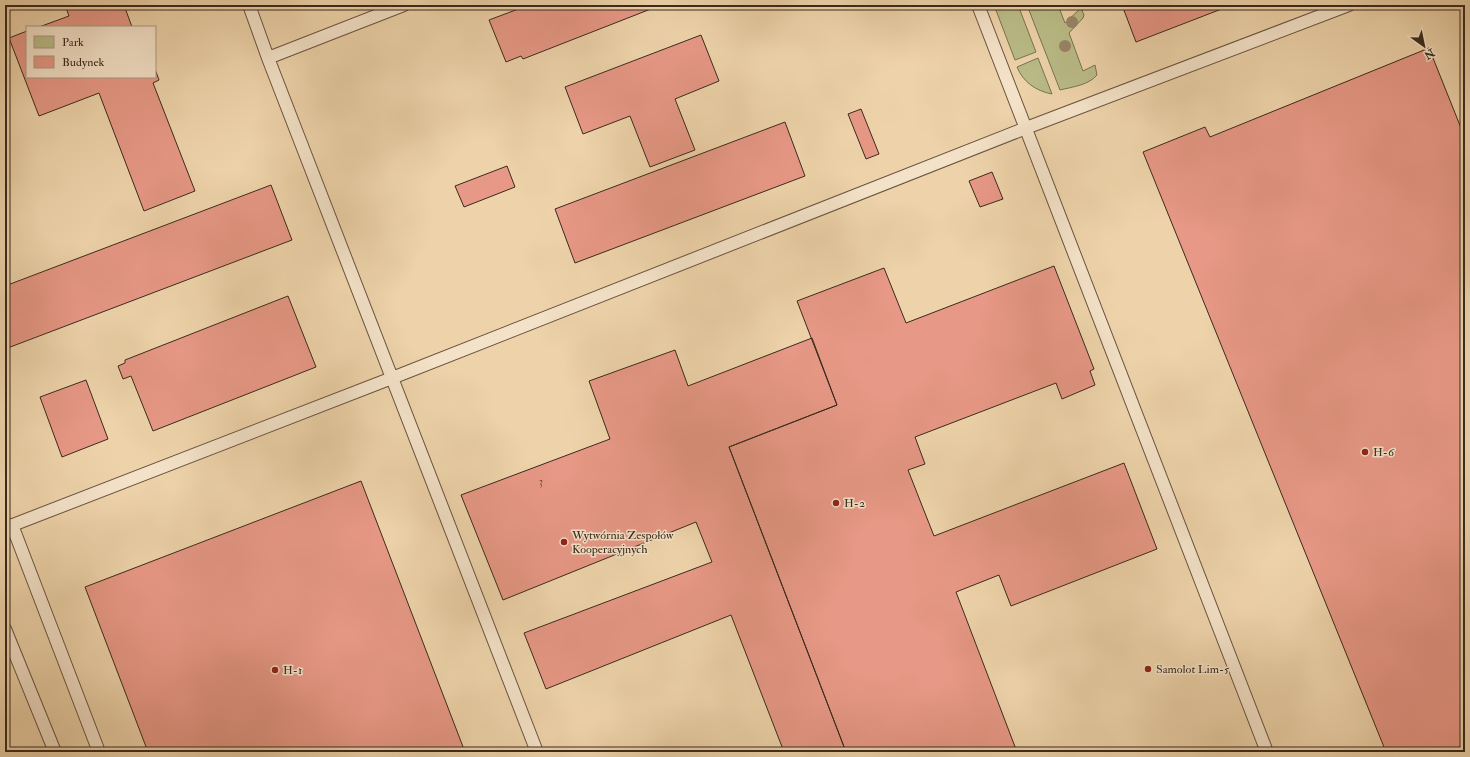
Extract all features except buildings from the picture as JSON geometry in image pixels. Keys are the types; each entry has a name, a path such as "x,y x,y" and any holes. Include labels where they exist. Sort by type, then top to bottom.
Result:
{"lane":[{"path":"248,5 536,752"},
{"path":"268,58 404,5"},
{"path":"978,5 1266,752"},
{"path":"99,752 8,527 392,378 1026,128 1349,5"},
{"path":"5,629 55,752"}],"green space":[{"path":"994,5 1018,5 1036,52 1015,60"},
{"path":"1027,5 1058,5 1065,23 1081,8 1084,15 1083,18 1069,33 1083,71 1095,65 1097,75 1094,78 1080,85 1060,90"},
{"path":"1038,58 1052,94 1041,91 1031,85 1026,81 1017,67"}],"place":[{"name":"H-6","path":"1365,452"},
{"name":"H-2","path":"836,503"},
{"name":"Wytwórnia Zespołów Kooperacyjnych","path":"564,542"},
{"name":"Samolot Lim-5","path":"1148,669"},
{"name":"H-1","path":"275,670"}]}
